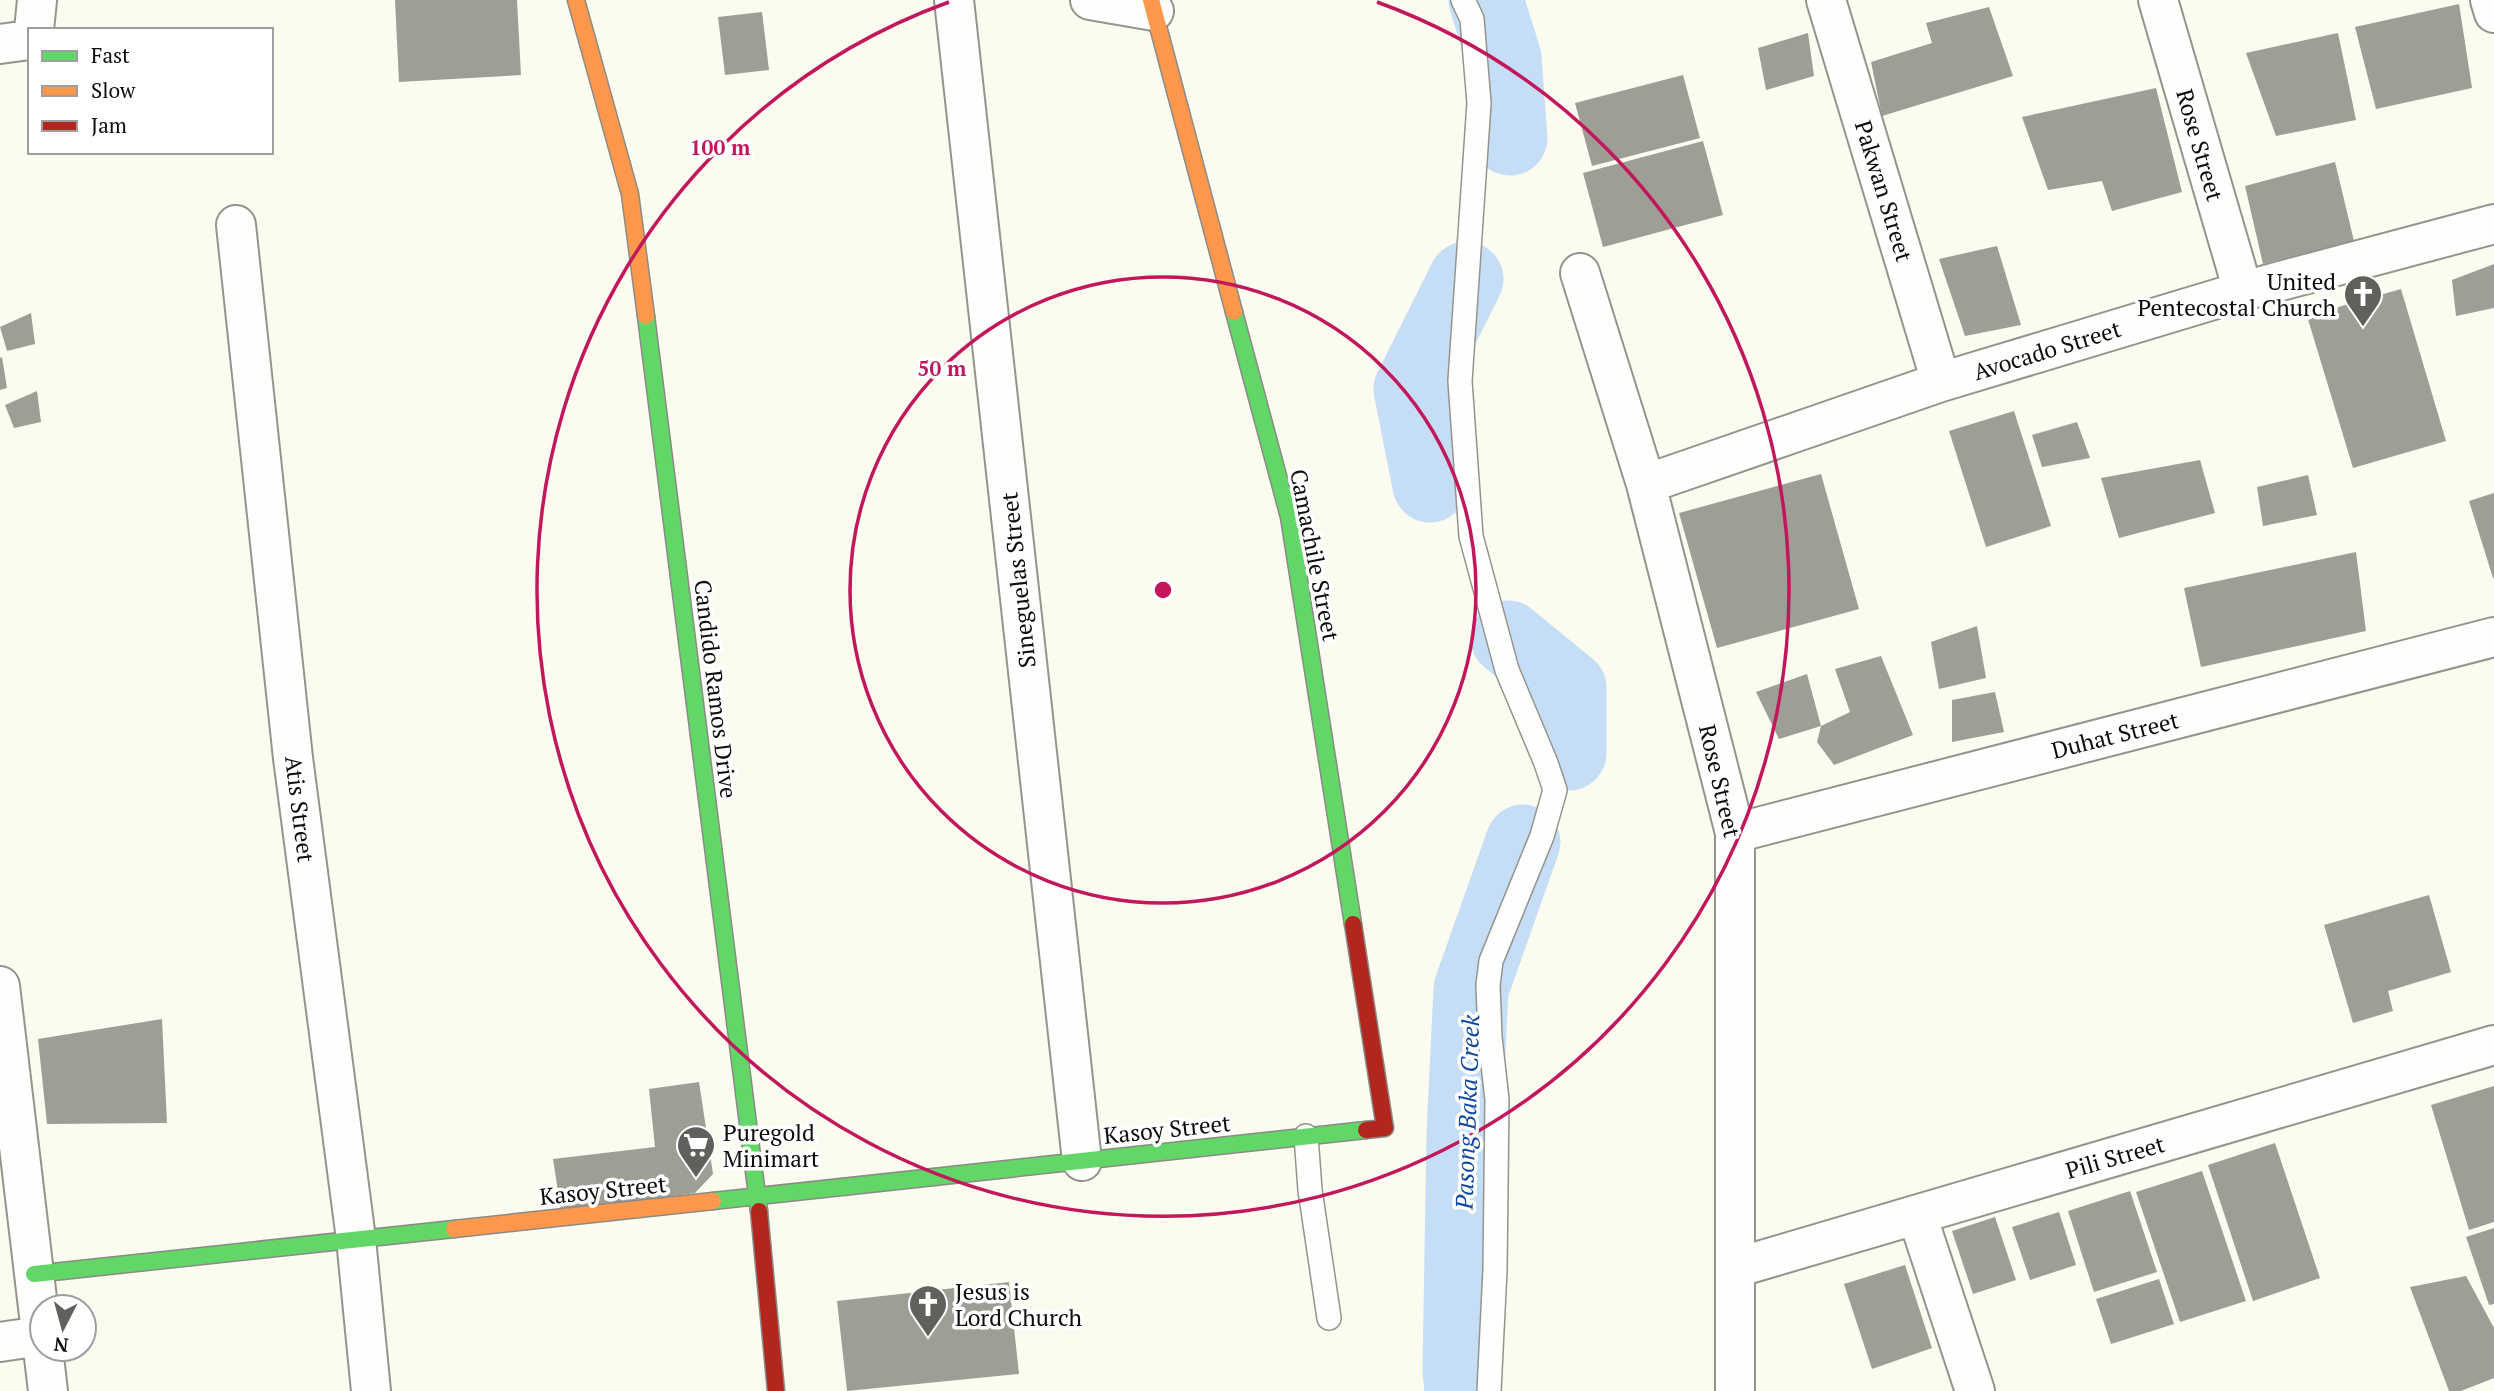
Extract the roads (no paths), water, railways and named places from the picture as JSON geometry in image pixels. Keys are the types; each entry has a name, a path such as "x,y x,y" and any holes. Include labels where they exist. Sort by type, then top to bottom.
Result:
{"street":[{"path":"34,28 37,0"},
{"name":"Candido Ramos Drive","path":"576,0 630,194 758,1196 776,1391"},
{"name":"Sineguelas Street","path":"954,0 1082,1161"},
{"path":"1090,0 1153,6"},
{"name":"Pakwan Street","path":"1826,0 1941,382"},
{"name":"Rose Street","path":"2158,0 2243,291"},
{"path":"2490,0 2494,13"},
{"name":"Camachile Street","path":"1153,6 1289,517 1385,1128"},
{"path":"0,44 28,40"},
{"name":"Atis Street","path":"236,225 293,758 356,1239 372,1391"},
{"name":"Avocado Street","path":"1646,484 1941,382 2243,291 2494,225"},
{"name":"Rose Street","path":"1580,273 1646,484 1735,833 1735,1391"},
{"name":"Duhat Street","path":"1735,833 2494,637"},
{"path":"0,986 36,1293"},
{"name":"Pili Street","path":"1735,1268 2494,1045"},
{"name":"Kasoy Street","path":"34,1274 1385,1128"},
{"path":"1917,1215 1975,1391"},
{"path":"0,1342 28,1338"},
{"path":"44,1363 47,1391"}],"lane":[{"path":"1462,0 1472,19 1479,103 1460,381 1471,536 1507,670 1555,790 1542,836 1491,961 1488,985 1497,1100 1495,1270 1489,1391"},
{"path":"1306,1136 1310,1190 1329,1318"}],"waterway":[{"name":"Pasong Baka Creek","path":"1486,0 1504,58 1510,138"},
{"name":"Pasong Baka Creek","path":"1430,485 1411,389 1466,279"},
{"name":"Pasong Baka Creek","path":"1508,638 1569,688 1569,753"},
{"name":"Pasong Baka Creek","path":"1462,1391 1460,1371 1464,1133 1471,989 1523,842"}],"place":[{"name":"United Pentecostal Church","path":"2363,328"},
{"name":"Puregold Minimart","path":"696,1179"},
{"name":"Jesus is Lord Church","path":"928,1338"}]}
